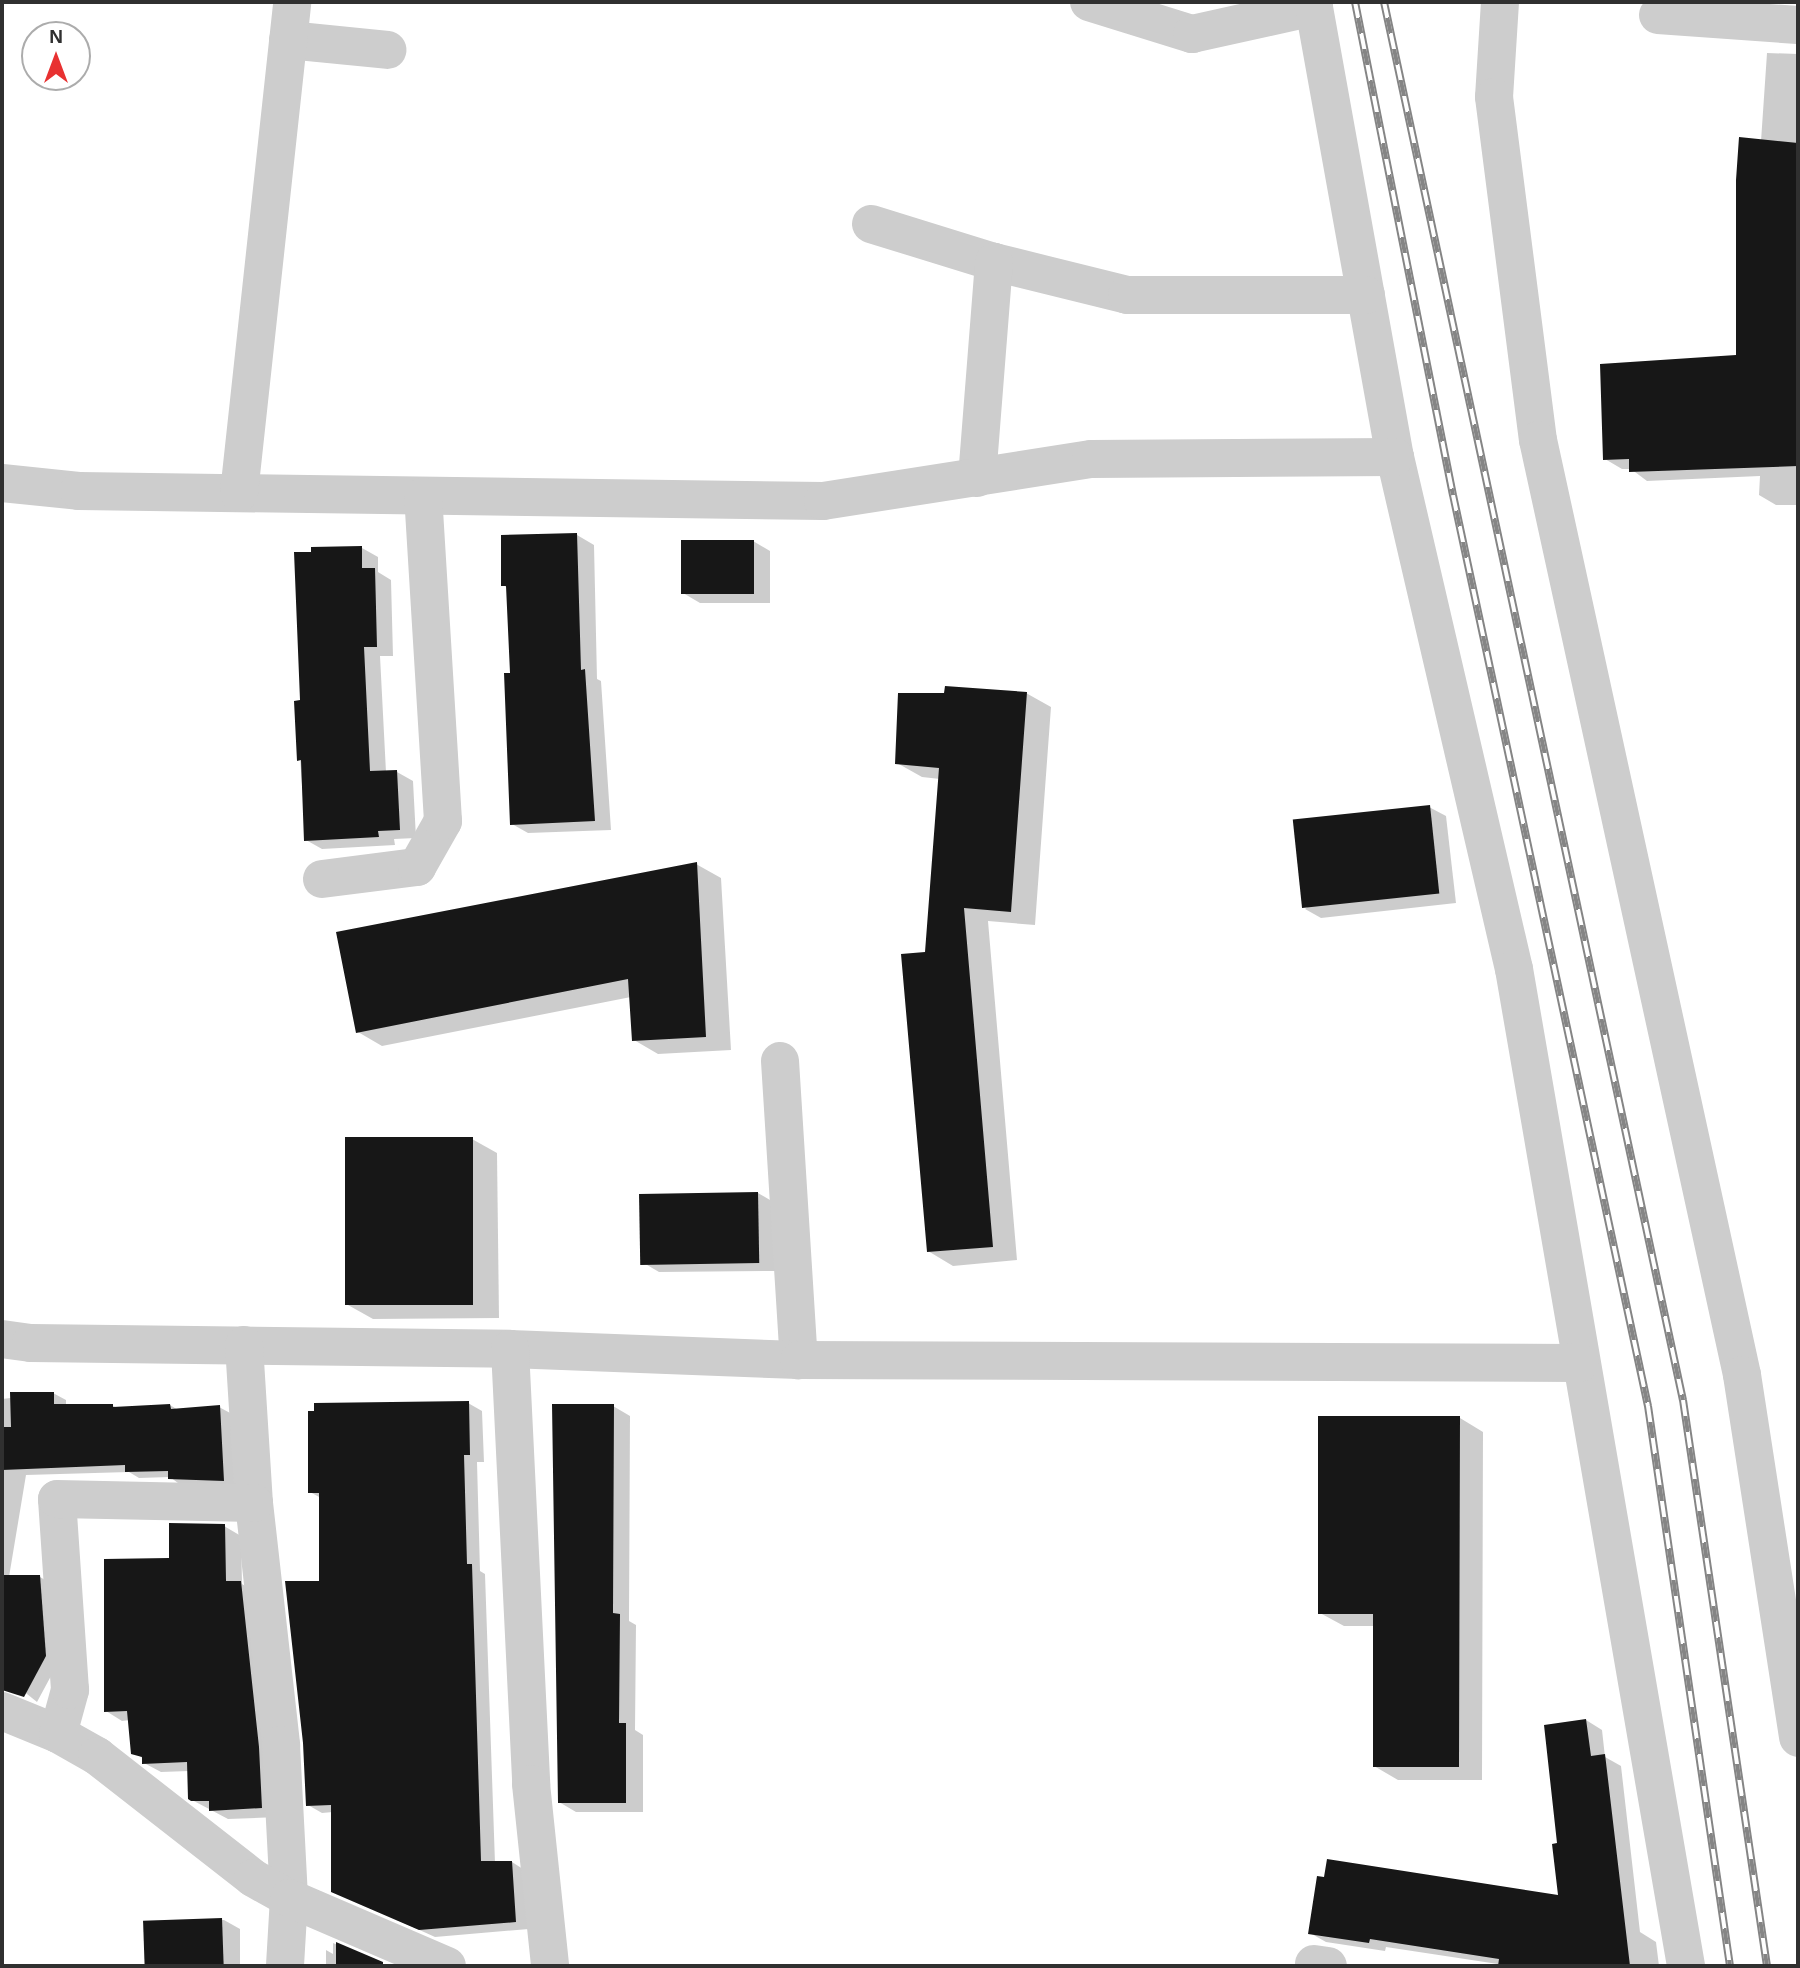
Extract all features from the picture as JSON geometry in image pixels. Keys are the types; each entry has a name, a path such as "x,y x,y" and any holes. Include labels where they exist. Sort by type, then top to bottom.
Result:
{"street":[{"path":"239,493 292,2"},
{"path":"1089,2 1192,34 1313,4 1395,457 1514,969 1686,1966"},
{"path":"1500,2 1494,97 1538,440 1742,1375 1798,1738"},
{"path":"1658,15 1798,24"},
{"path":"288,40 388,50"},
{"path":"871,224 994,262 1126,295 1366,295"},
{"path":"977,478 994,262"},
{"path":"2,483 79,491 824,501 1091,459 1395,457"},
{"path":"322,879 417,867 443,821 423,497"},
{"path":"779,1061 799,1360"},
{"path":"2,1339 31,1343 510,1349 799,1360 1580,1363"},
{"path":"244,1345 254,1503 281,1745 289,1898 285,1966"},
{"path":"510,1349 531,1784 550,1966"},
{"path":"58,1734 70,1690 57,1499 254,1503"},
{"path":"2,1711 58,1734 97,1756 253,1878 289,1898 447,1966"}],"building":[{"path":"1739,137 1798,143 1798,466 1629,472 1629,459 1603,460 1600,364 1736,355 1736,180"},
{"path":"577,533 581,670 585,669 595,821 510,825 504,673 510,673 506,586 501,586 501,535"},
{"path":"681,540 754,540 754,594 681,594"},
{"path":"362,546 362,568 375,568 377,647 364,647 370,771 397,770 400,830 378,831 379,837 304,841 301,760 297,761 294,701 300,700 294,552 311,552 311,547"},
{"path":"945,686 1027,692 1011,912 964,908 993,1247 927,1252 901,954 925,952 939,768 895,764 898,693 944,693"},
{"path":"1430,805 1439,894 1302,908 1293,819"},
{"path":"697,862 706,1037 632,1041 628,979 356,1033 336,932"},
{"path":"345,1137 473,1137 473,1305 345,1305"},
{"path":"758,1192 759,1263 640,1265 639,1194"},
{"path":"10,1392 54,1392 54,1404 113,1404 113,1407 170,1404 171,1409 220,1405 224,1481 168,1479 168,1471 125,1472 125,1465 2,1470 2,1427 11,1427"},
{"path":"469,1401 470,1455 464,1455 467,1564 472,1564 481,1861 512,1861 516,1922 419,1930 331,1892 331,1805 306,1806 303,1743 285,1581 319,1581 319,1493 308,1493 308,1411 314,1411 314,1403"},
{"path":"552,1404 614,1404 613,1613 620,1614 619,1723 626,1723 626,1803 558,1803"},
{"path":"1318,1416 1460,1416 1459,1767 1373,1767 1373,1614 1318,1614"},
{"path":"169,1523 225,1524 226,1581 241,1581 259,1747 262,1808 209,1811 209,1801 191,1801 188,1799 187,1762 142,1764 142,1757 131,1754 127,1711 104,1712 104,1559 169,1558"},
{"path":"2,1575 40,1575 46,1656 24,1697 2,1690"},
{"path":"1586,1719 1591,1756 1605,1754 1630,1966 1498,1966 1499,1959 1370,1939 1369,1943 1308,1934 1317,1876 1324,1877 1327,1859 1558,1895 1552,1844 1557,1843 1544,1725"},
{"path":"222,1918 224,1966 145,1966 143,1921"},
{"path":"336,1942 383,1962 383,1966 336,1966"}],"railway":[{"path":"1355,2 1453,495 1648,1406 1730,1966"},
{"path":"1384,2 1683,1400 1767,1966"}]}
